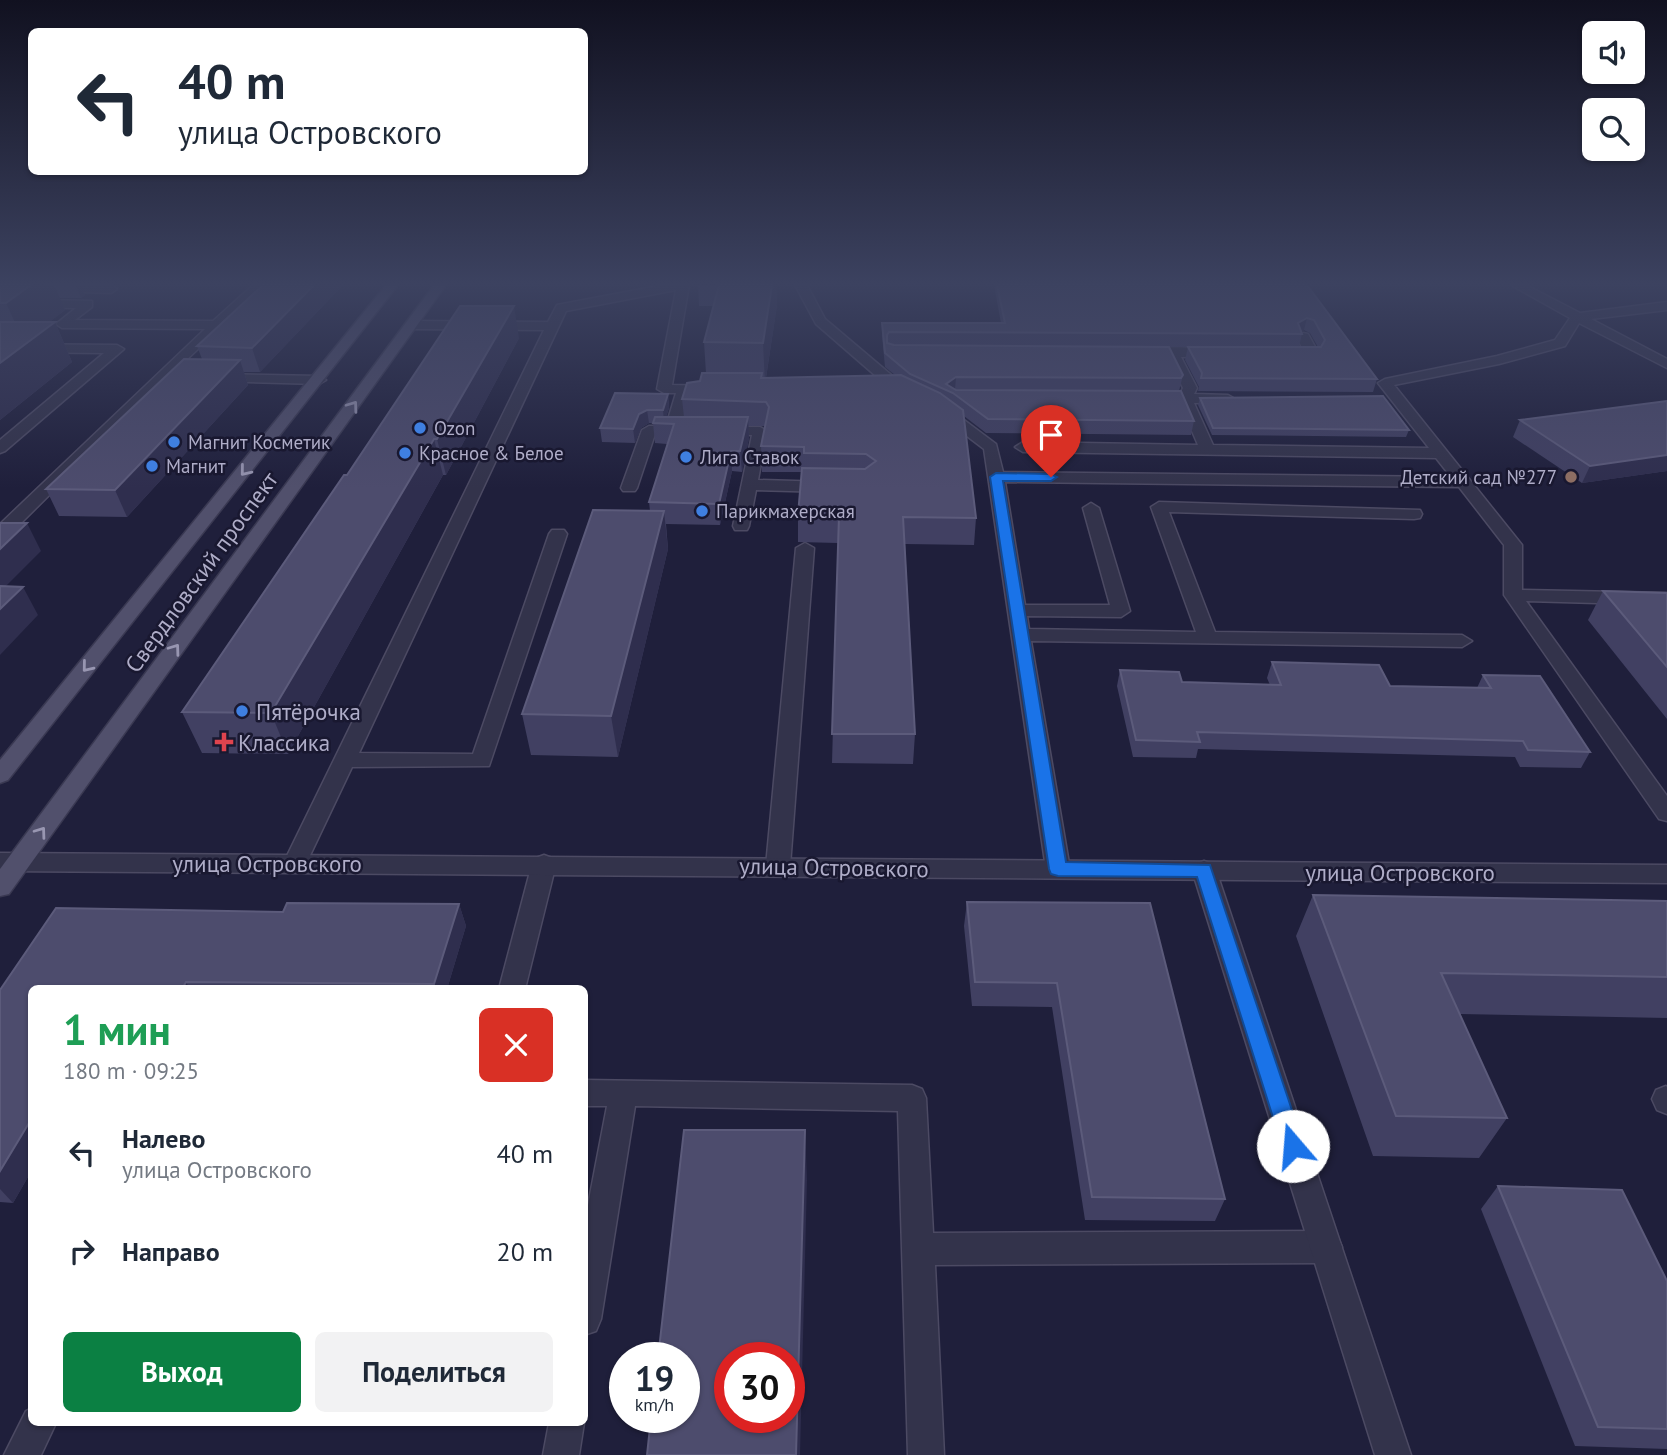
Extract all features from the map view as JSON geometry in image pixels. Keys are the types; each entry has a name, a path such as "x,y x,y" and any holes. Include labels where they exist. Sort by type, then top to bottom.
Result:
{"main road":[{"name":"Свердловский проспект","path":"0,775 340,353"},
{"name":"Свердловский проспект","path":"0,887 9,862 391,353"}],"street":[{"path":"0,448 112,353"},
{"path":"4,530 186,353"},
{"path":"296,862 348,760 537,353"},
{"path":"671,353 664,389 725,390"},
{"path":"857,353 903,393 945,412 991,447 1058,869"},
{"path":"1172,353 1189,388 1185,398 1208,450"},
{"path":"1218,353 1223,353"},
{"path":"1273,354 1311,353"},
{"path":"1524,353 1385,383 1513,545 1513,595 1667,813"},
{"path":"1646,353 1667,364"},
{"path":"160,377 319,380"},
{"path":"672,430 684,389"},
{"path":"876,392 903,393"},
{"path":"1145,398 1239,399"},
{"path":"629,488 649,430 760,431 741,526"},
{"path":"1023,447 1442,453"},
{"path":"996,477 1464,482"},
{"path":"749,485 839,487"},
{"path":"1207,637 1159,507 1414,514"},
{"path":"1017,610 1121,611 1091,508"},
{"path":"348,760 481,761 558,534"},
{"path":"778,866 805,548"},
{"path":"1513,595 1667,599"},
{"path":"1021,635 1462,640"},
{"name":"улица Островского","path":"9,862 1667,874"},
{"path":"513,985 544,864"},
{"path":"1203,870 1393,1455"},
{"path":"588,1093 912,1098 926,1455"},
{"path":"588,1296 623,1094"},
{"path":"917,1249 1326,1247"},
{"path":"23,1455 37,1426"},
{"path":"561,1455 566,1426"}],"building":[{"path":"0,353 14,353 0,363"},
{"path":"429,353 487,353 271,713 182,712 344,475 347,475"},
{"path":"885,353 1172,353 1183,375 1181,378 956,377 946,384 956,390 1181,391 1194,421 988,419 953,393 910,374"},
{"path":"1191,353 1358,353 1377,379 1201,378 1202,373"},
{"path":"184,359 240,360 115,490 46,489"},
{"path":"702,373 762,373 761,378 901,375 940,393 963,410 976,518 903,517 915,734 832,734 839,516 798,515 802,468 865,469 876,461 866,454 804,453 804,447 761,446 769,407 766,402 682,399 687,383 700,381"},
{"path":"615,393 668,394 663,410 647,410 639,414 633,429 600,428"},
{"path":"1383,396 1409,430 1213,428 1200,398"},
{"path":"1667,401 1667,455 1590,466 1520,420"},
{"path":"655,417 748,417 740,451 731,451 719,504 649,502 674,424 653,423"},
{"path":"593,510 664,511 611,716 522,714"},
{"path":"0,523 27,523 0,549"},
{"path":"0,586 23,587 0,609"},
{"path":"1603,591 1667,593 1667,667"},
{"path":"1272,662 1379,665 1390,686 1491,688 1483,675 1540,676 1590,752 1528,750 1523,741 1197,732 1200,742 1136,740 1120,670 1179,672 1182,682 1281,685"},
{"path":"1313,895 1667,901 1667,977 1441,973 1507,1118 1396,1116"},
{"path":"967,902 1150,903 1225,1199 1092,1197 1057,983 975,982"},
{"path":"287,903 459,904 434,984 186,982 184,985 28,985 28,1125 0,1171 0,990 56,908 283,912"},
{"path":"684,1130 805,1130 799,1342 714,1342 714,1433 797,1433 796,1455 647,1455 649,1433 700,1433 700,1342 660,1342"},
{"path":"1498,1186 1622,1190 1667,1281 1667,1429 1598,1427"}],"place":[{"name":"Ozon","path":"420,428"},
{"name":"Магнит Косметик","path":"174,442"},
{"name":"Красное & Белое","path":"405,453"},
{"name":"Лига Ставок","path":"686,457"},
{"name":"Магнит","path":"152,466"},
{"name":"Детский сад №277","path":"1571,477"},
{"name":"Парикмахерская","path":"702,511"},
{"name":"Пятёрочка","path":"242,711"},
{"name":"Классика","path":"224,742"}],"route":[{"path":"1051,477 996,477 1058,869 1203,870 1293,1146"}]}
